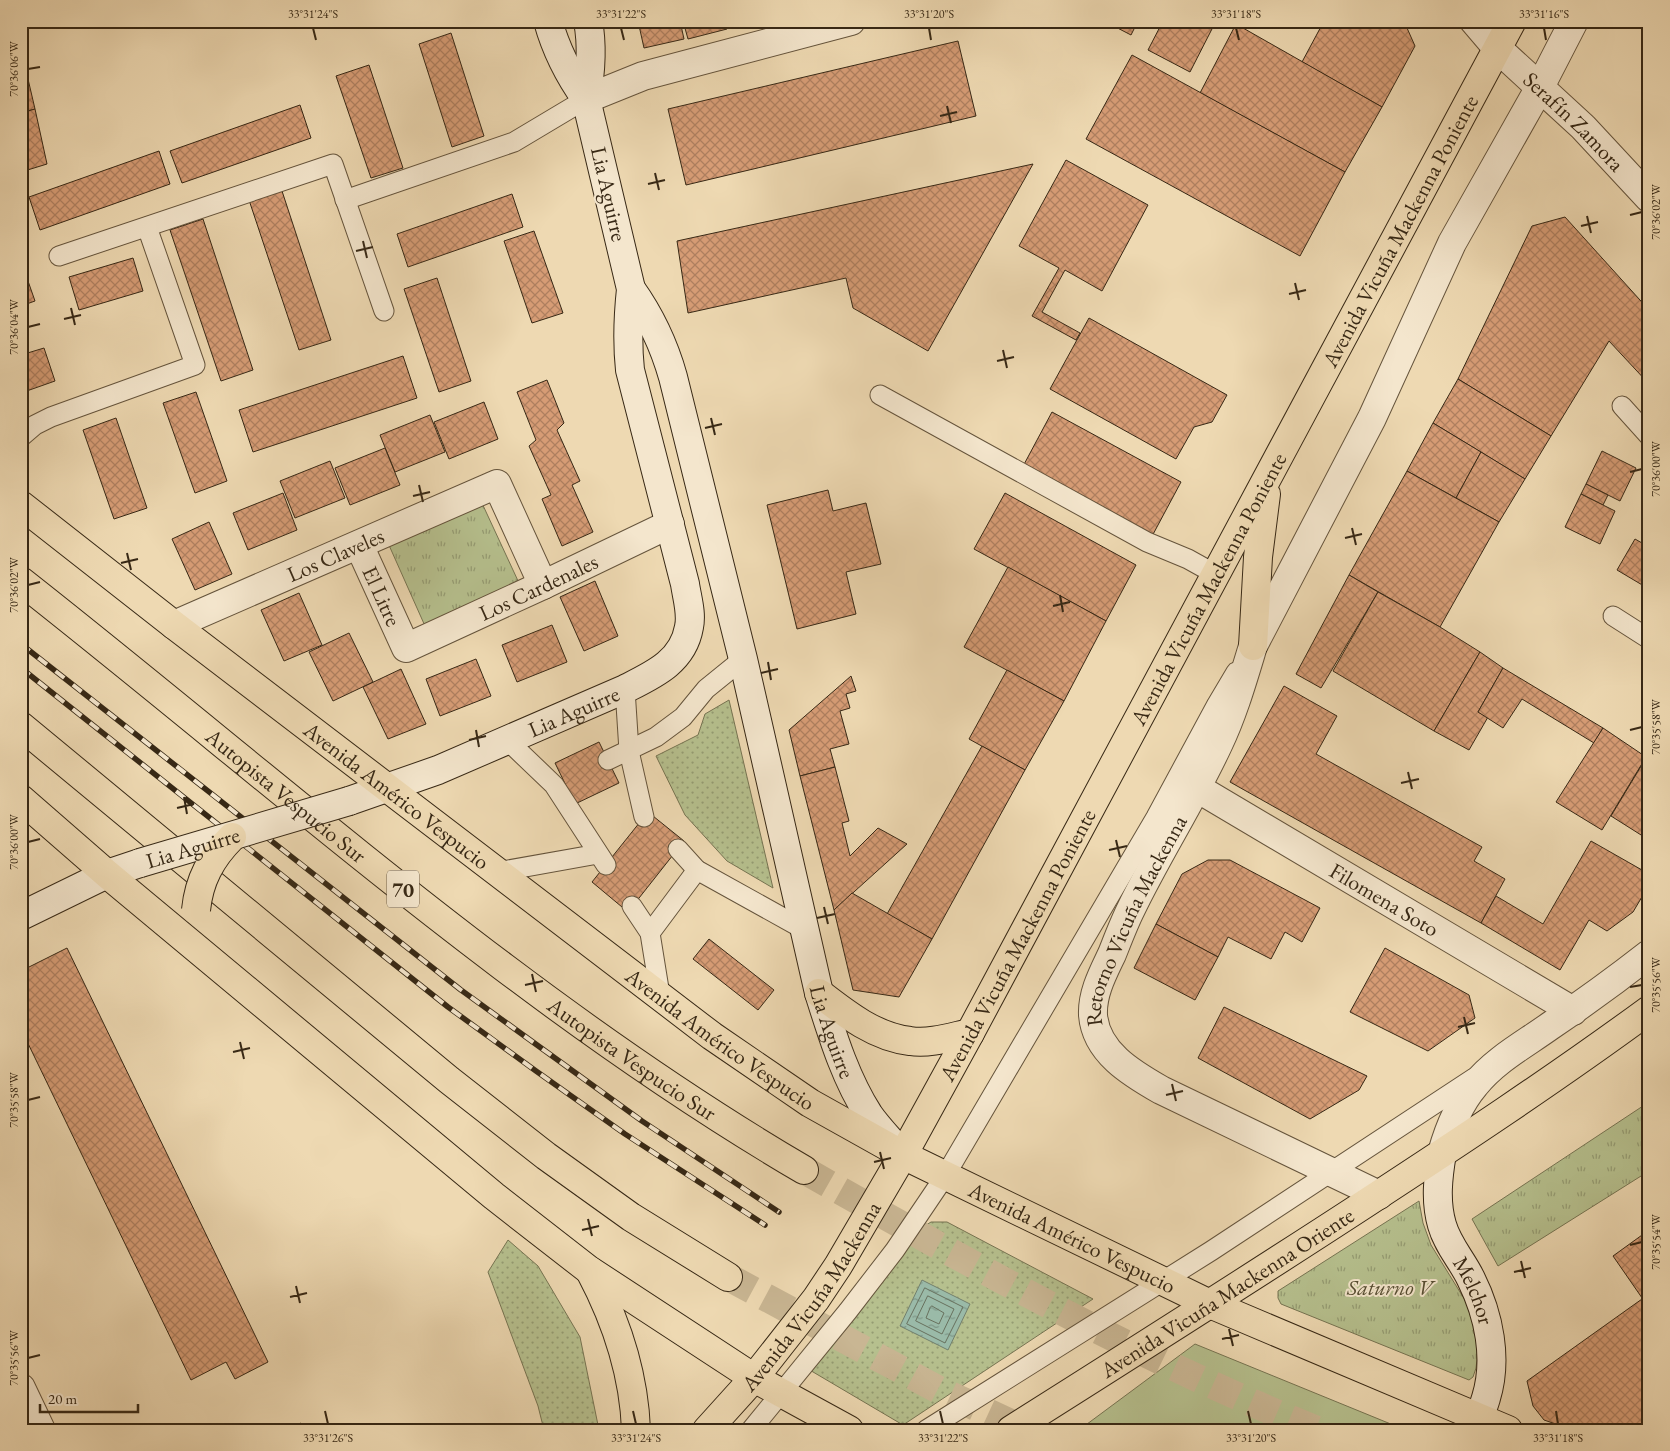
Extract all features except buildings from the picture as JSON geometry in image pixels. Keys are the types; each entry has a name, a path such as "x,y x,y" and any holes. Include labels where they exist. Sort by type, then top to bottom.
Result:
{"main road":[{"name":"Avenida Vicuña Mackenna Poniente","path":"903,1155 1512,21"},
{"path":"1253,646 1258,557 1269,475"},
{"name":"Avenida Américo Vespucio","path":"21,505 174,625 712,1036 810,1102 903,1155 1162,1282 1476,1424 1508,1430"},
{"name":"Autopista Vespucio Sur","path":"21,581 394,882 498,962 569,1015 689,1099 804,1170"},
{"path":"21,726 449,1080 546,1156 631,1217 728,1277"},
{"path":"21,799 107,874 494,1196 589,1270 754,1378 849,1430"},
{"path":"197,948 196,910 201,884 207,867 218,851 232,837"},
{"path":"819,993 851,1018 873,1030 892,1037 910,1041 928,1041 970,1033"},
{"name":"Avenida Vicuña Mackenna Oriente","path":"1011,1430 1379,1195 1546,1083 1649,1010"},
{"name":"Avenida Vicuña Mackenna","path":"707,1430 754,1378 821,1291 838,1266 903,1155"},
{"path":"589,1270 614,1321 624,1351 632,1389 636,1430"}],"street":[{"name":"Lia Aguirre","path":"548,21 554,43 563,63 573,82 586,98"},
{"name":"Lia Aguirre","path":"21,916 107,874 349,802 438,770 625,689 666,667 677,655 685,642 690,626 689,609 685,584 630,370 627,341 631,289 586,98 592,54 588,21"},
{"path":"586,98 643,76 851,21"},
{"name":"Serafín Zamora","path":"1474,21 1497,48 1583,127 1649,198"},
{"path":"1253,646 1372,418 1452,243 1540,87 1574,21"},
{"name":"Lia Aguirre","path":"631,289 648,314 666,352 743,659 819,993 847,1073 868,1114 903,1155"},
{"name":"Los Claveles","path":"174,625 497,484 543,585"},
{"name":"Los Cardenales","path":"406,648 670,524"},
{"name":"El Litre","path":"359,545 406,648"},
{"name":"Retorno Vicuña Mackenna","path":"1253,646 1230,717 1219,744 1131,910 1094,998 1093,1015 1097,1032 1116,1061 1145,1081 1379,1195"},
{"name":"Filomena Soto","path":"1197,788 1573,1011"},
{"path":"1442,1153 1449,1129 1460,1106 1474,1085 1497,1063 1573,1011 1649,954"},
{"name":"Melchor","path":"1442,1153 1437,1193 1442,1224 1453,1250 1471,1278 1481,1302 1490,1334 1491,1367 1486,1397 1476,1424"},
{"path":"21,1388 42,1430"}],"lane":[{"path":"345,200 514,142 586,98"},
{"path":"59,256 333,164 384,311"},
{"path":"21,437 35,424 51,417 195,364 147,227"},
{"path":"880,395 1147,542 1215,574"},
{"path":"1622,406 1649,436"},
{"path":"1613,616 1649,639"},
{"path":"751,1430 848,1311 889,1257 945,1176 1041,1010 1116,886 1217,704 1253,646"},
{"path":"608,760 656,737 683,717 706,690 743,659"},
{"path":"625,689 628,751 644,817"},
{"path":"497,872 602,860 559,782 506,739"},
{"path":"678,849 697,870 805,930"},
{"path":"650,933 697,870"},
{"path":"632,906 650,933 660,995"},
{"path":"926,1430 1211,1251 1497,1063"}],"green space":[{"path":"481,501 519,583 425,626 388,543"},
{"path":"729,700 773,888 727,861 685,815 656,756 698,735 705,714"},
{"path":"1649,1102 1649,1171 1498,1266 1472,1219"},
{"name":"Saturno V","path":"1419,1201 1423,1223 1431,1245 1468,1305 1479,1342 1476,1368 1473,1377 1469,1380 1281,1304 1278,1298 1278,1291"},
{"path":"931,1222 947,1222 1093,1299 903,1425 808,1369 910,1235"},
{"path":"508,1240 538,1266 580,1337 599,1430 544,1430 538,1406 488,1272"},
{"path":"1195,1344 1403,1429 1403,1430 1079,1430"}],"water":[{"path":"922,1280 970,1304 948,1350 900,1326"}],"tunnel":[{"path":"804,1170 1056,1309 1185,1372 1317,1430"},
{"path":"728,1277 939,1390 1026,1430"}],"railway":[{"path":"21,644 461,990 642,1121 779,1212"},
{"path":"21,668 448,1007 625,1134 765,1225"}]}
